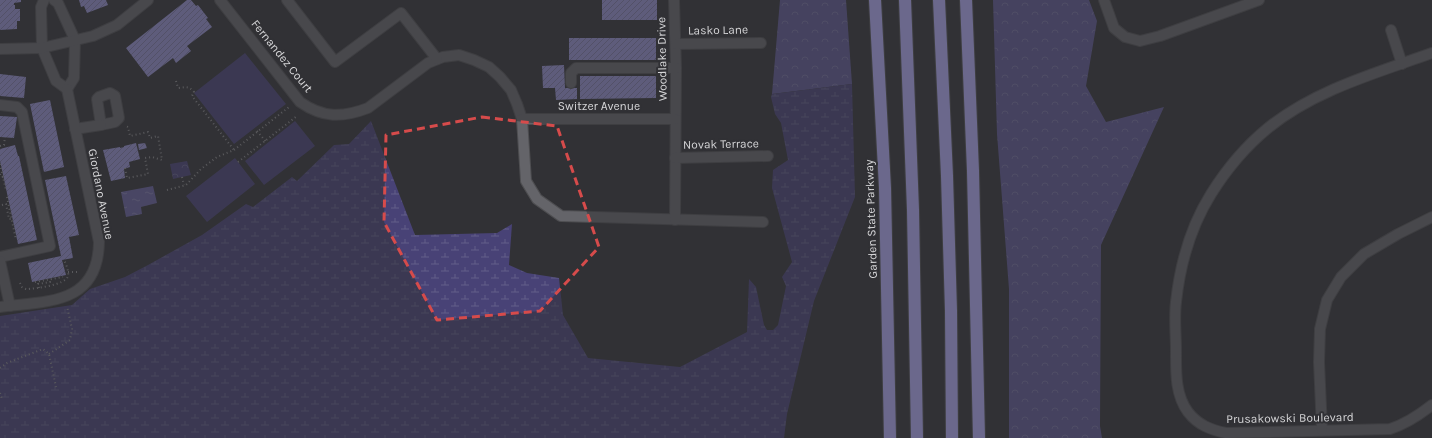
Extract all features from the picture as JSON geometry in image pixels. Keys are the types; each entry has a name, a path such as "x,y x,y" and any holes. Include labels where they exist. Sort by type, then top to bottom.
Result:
{"highway":[{"name":"Garden State Parkway","path":"875,0 885,202 890,438"},
{"path":"904,0 913,210 917,438"},
{"path":"939,0 948,207 952,438"},
{"path":"966,0 973,171 979,438"}],"street":[{"path":"44,0 41,7 42,48 56,81 67,89 74,78 75,40 58,4 54,0"},
{"path":"0,49 42,48 93,36 116,25 148,0"},
{"name":"Fernandez Court","path":"220,0 300,102 321,114 345,115 356,113 368,108 428,63 443,57 459,55 488,67 500,77 511,90 522,119 526,181 537,199 561,216 763,222"},
{"path":"287,0 335,62 401,13 437,59"},
{"name":"Woodlake Drive","path":"674,0 676,44 675,220"},
{"path":"1104,0 1114,28 1125,37 1140,41 1160,36 1259,0"},
{"path":"1391,30 1402,64"},
{"name":"Lasko Lane","path":"676,44 761,43"},
{"name":"Prusakowski Boulevard","path":"1432,53 1320,95 1291,111 1268,128 1247,147 1211,194 1198,219 1188,245 1180,274 1175,304 1176,374 1181,399 1187,411 1197,423 1212,430 1226,433 1390,429 1403,425 1432,405"},
{"path":"571,83 572,72 576,68 676,68"},
{"name":"Giordano Avenue","path":"5,307 64,297 74,293 86,283 94,270 98,256 98,242 67,89"},
{"path":"75,129 115,122 119,118 115,96 110,93 98,97 97,99 101,124"},
{"path":"0,105 17,107 22,112 50,246 0,257"},
{"name":"Switzer Avenue","path":"522,119 675,118"},
{"name":"Novak Terrace","path":"675,158 768,156"},
{"path":"1322,430 1319,362 1320,329 1327,300 1341,277 1364,254 1398,234 1432,217"},
{"path":"0,262 5,307"}],"path":[{"path":"176,81 178,88 188,87 194,92 192,96 234,150"},
{"path":"167,190 186,185 194,174 209,163 234,150 289,107"},
{"path":"238,162 266,142 297,116"},
{"path":"115,122 128,127 130,136 148,132 150,138 158,136 162,160 152,157 145,158 148,174 127,178 125,168"},
{"path":"256,127 266,142"},
{"path":"0,146 4,145 5,137"},
{"path":"1,165 5,188"},
{"path":"182,177 184,186"},
{"path":"8,199 16,239"},
{"path":"2,205 6,204 9,219 12,218"},
{"path":"20,283 22,287 26,289 39,288 63,281 67,278 68,272 64,260"},
{"path":"68,272 83,272"},
{"path":"37,282 62,277"},
{"path":"39,288 38,284 50,282 49,279"},
{"path":"49,354 70,340 72,329 64,297"},
{"path":"0,368 7,363 43,349 49,354 56,387"},
{"path":"0,393 2,398"}],"highlighted area":[{"path":"482,117 557,126 599,247 540,311 437,320 384,222 386,135"}],"green space":[{"path":"780,0 846,0 852,84 772,94"},
{"path":"993,0 1089,0 1097,21 1086,86 1106,122 1164,107 1101,245 1100,426 1102,438 1009,438 1009,289 997,134"},
{"path":"245,53 286,104 234,144 194,93"},
{"path":"852,84 855,197 814,301 787,414 784,438 0,438 0,316 72,305 90,289 125,277 148,265 202,235 246,204 253,207 292,177 297,181 334,145 349,144 371,121 415,235 497,233 512,224 509,265 527,273 559,278 563,315 588,358 680,367 747,332 749,279 756,287 764,325 767,330 773,330 778,325 786,286 782,277 792,262 772,188 773,170 788,160 781,123 775,114 771,97 772,94"},
{"path":"295,121 315,146 264,185 245,161"},
{"path":"235,158 255,184 207,222 186,196"},
{"path":"187,161 191,175 173,179 170,164"}],"water":[{"path":"153,186 157,203 141,207 142,214 126,217 121,192"}],"building":[{"path":"0,0 21,0 21,2 14,3 15,9 20,9 20,21 17,21 17,29 0,30"},
{"path":"79,0 106,0 108,5 87,13 84,6 81,7"},
{"path":"187,0 191,0 196,6 198,5 208,18 206,19 212,27 187,46 191,51 176,63 173,58 148,77 126,48"},
{"path":"602,0 657,0 657,20 602,20"},
{"path":"569,38 656,38 656,60 569,60"},
{"path":"564,65 565,88 577,88 577,99 556,100 555,88 543,88 542,66"},
{"path":"0,74 26,77 24,98 0,96"},
{"path":"580,76 656,76 656,98 580,99"},
{"path":"50,100 64,167 44,172 30,104"},
{"path":"0,116 17,117 14,138 0,137"},
{"path":"136,143 140,159 129,162 130,167 124,169 125,178 111,181 103,150 120,148"},
{"path":"145,143 147,148 139,150 138,144"},
{"path":"15,145 19,156 37,240 18,244 0,161 0,149"},
{"path":"66,176 79,235 69,237 73,258 62,260 66,275 32,282 28,263 61,256 45,180"}]}
